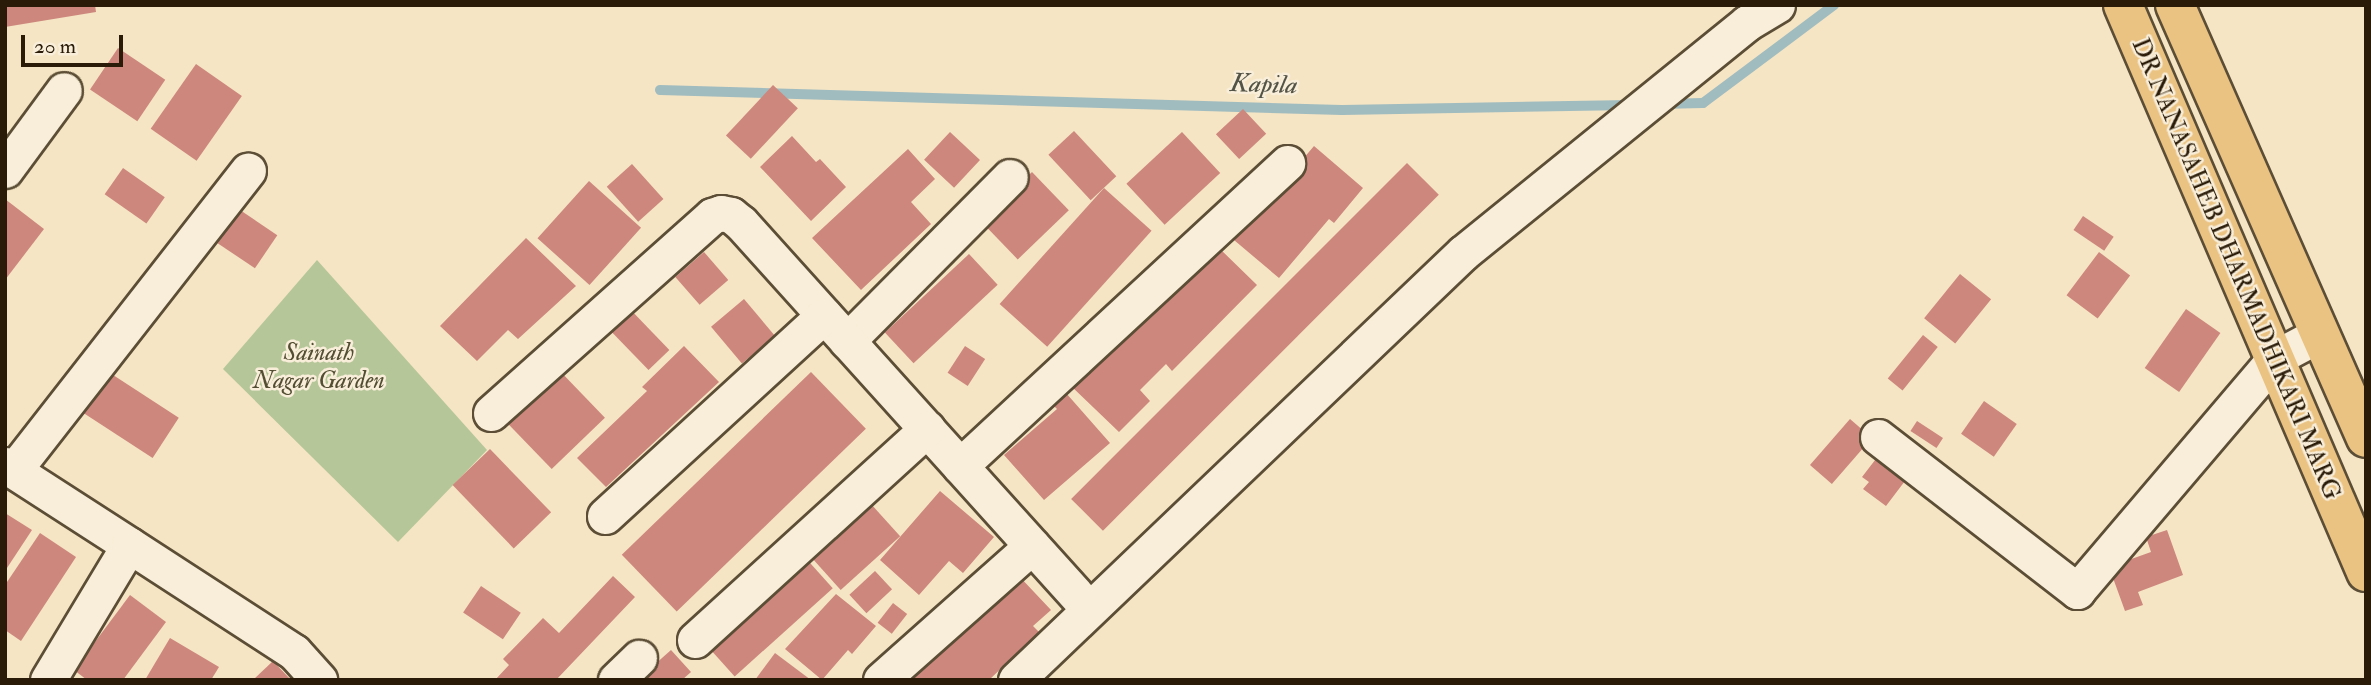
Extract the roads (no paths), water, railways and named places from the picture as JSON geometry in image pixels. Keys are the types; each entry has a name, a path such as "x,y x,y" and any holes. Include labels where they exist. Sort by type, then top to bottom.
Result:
{"main road":[{"name":"DR NANASAHEB DHARMADHIKARI MARG","path":"2123,5 2366,572"},
{"name":"DR NANASAHEB DHARMADHIKARI MARG","path":"2175,5 2366,438"}],"street":[{"path":"1016,680 1463,253 1747,23 1777,5"},
{"path":"5,170 64,90"},
{"path":"960,466 1287,163"},
{"path":"248,170 9,468 294,652 319,680"},
{"path":"847,341 1010,177"},
{"path":"491,413 712,216 721,213 741,223 1089,609"},
{"path":"605,516 824,315"},
{"path":"1878,437 2077,592 2275,358 2320,334"},
{"path":"695,640 927,429"},
{"path":"48,680 129,545"},
{"path":"881,680 1032,546"}],"waterway":[{"name":"Kapila","path":"1660,104 1703,103 1834,5"},
{"name":"Kapila","path":"660,90 1342,110 1630,105"}],"park label":[{"name":"Sainath Nagar Garden","path":"319,367"}]}
